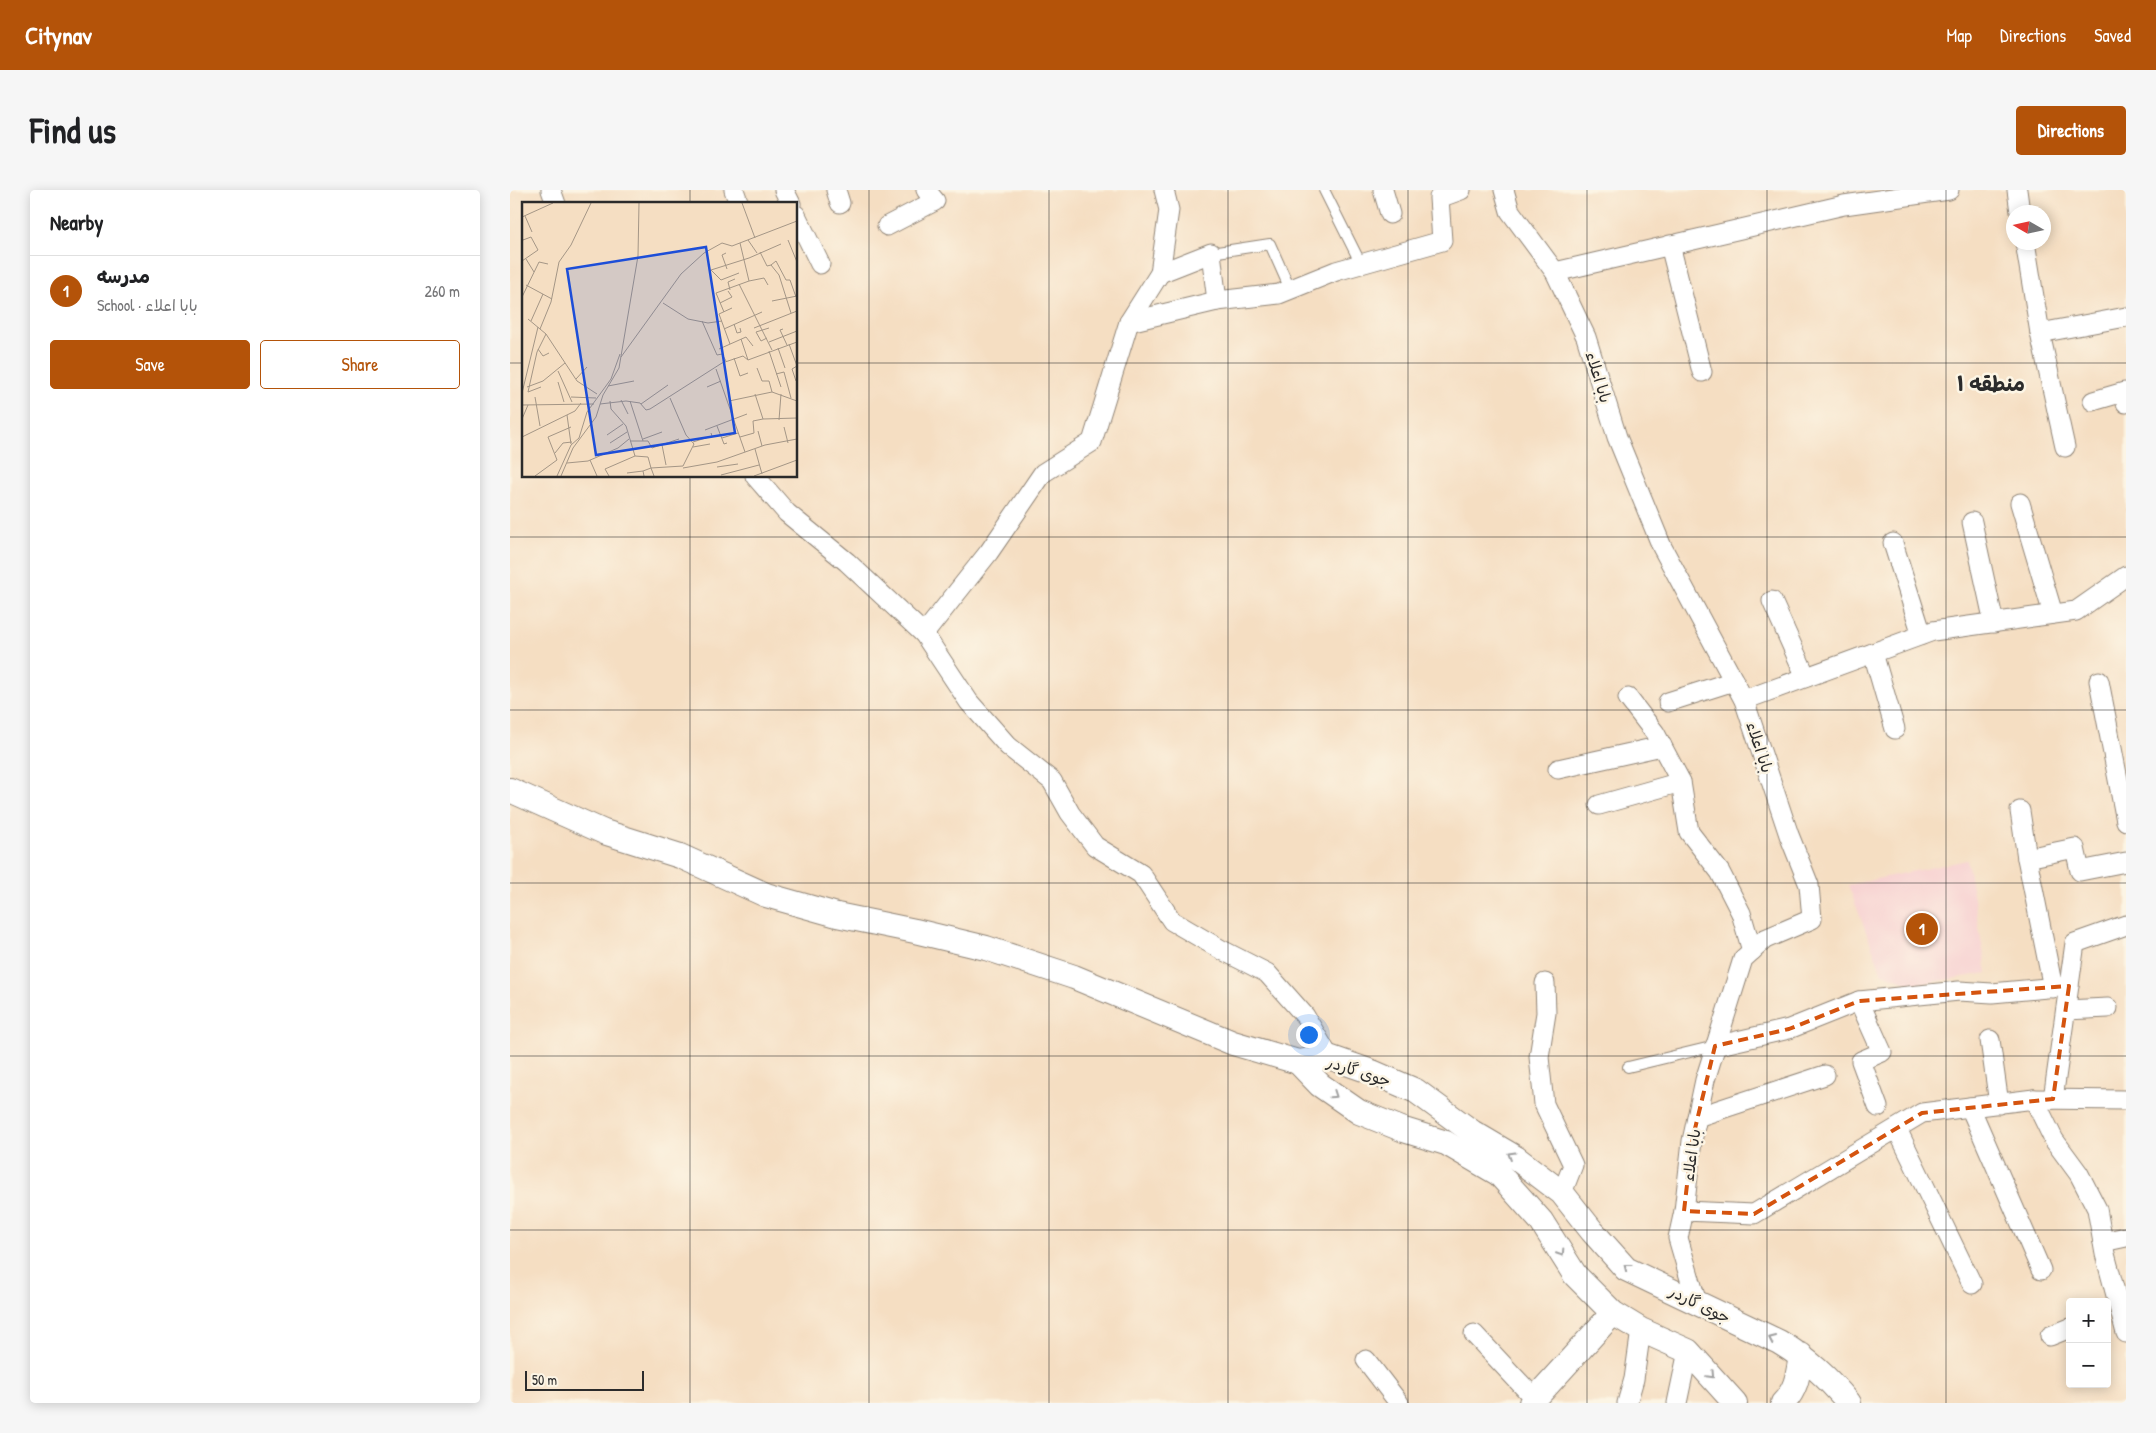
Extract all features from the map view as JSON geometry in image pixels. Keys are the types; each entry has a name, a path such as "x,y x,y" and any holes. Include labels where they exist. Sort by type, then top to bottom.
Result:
{"street":[{"path":"551,190 555,202"},
{"path":"734,190 738,202"},
{"path":"784,190 790,202"},
{"path":"887,226 935,201 926,190"},
{"path":"924,634 989,552 1043,473 1092,442 1130,322 1160,273 1169,210 1164,190"},
{"path":"1383,190 1390,214"},
{"path":"1130,322 1217,301 1279,294 1336,272 1442,241 1439,198 1461,190"},
{"name":"بابا اعلاء","path":"1504,190 1510,211 1555,272 1586,337 1618,437 1662,547 1744,700 1789,835 1809,885 1812,919 1765,939 1743,959 1705,1080 1697,1117 1684,1211 1678,1238 1697,1303"},
{"path":"1555,272 1670,245 1843,198 1949,190"},
{"path":"2017,190 2019,205"},
{"path":"798,219 820,264"},
{"path":"1670,245 1702,372"},
{"path":"2026,250 2040,333 2065,447"},
{"path":"1160,273 1211,253 1217,301"},
{"path":"2040,333 2126,317"},
{"path":"2093,402 2124,392 2126,403"},
{"path":"757,478 788,513 847,562 924,634 969,702 1008,746 1052,781 1070,813 1096,846 1141,874 1172,921 1220,949 1267,972 1304,1016 1329,1057"},
{"path":"2020,503 2053,614"},
{"path":"1972,522 1994,622"},
{"path":"1893,543 1922,635"},
{"path":"1744,700 1933,631 2076,611 2126,576"},
{"path":"1772,601 1806,677"},
{"path":"1873,653 1895,729"},
{"path":"1668,702 1734,681"},
{"path":"2099,681 2126,821"},
{"path":"1628,698 1655,733 1681,782 1689,832 1720,872 1741,913 1752,951"},
{"path":"1558,769 1662,746"},
{"path":"1599,805 1681,782"},
{"path":"510,790 604,832 680,856 766,895 837,915 986,948 1074,977 1232,1043 1298,1062"},
{"path":"2020,811 2027,858 2066,1010 2053,1099"},
{"path":"2027,858 2075,848 2080,871 2126,862"},
{"path":"2061,987 2075,942 2126,925"},
{"path":"1541,1221 1562,1193 1573,1165 1544,1104 1539,1057 1546,1013 1545,984"},
{"path":"1715,1046 1789,1029 1859,1001 1959,992 1992,993 2061,987"},
{"path":"1859,1001 1882,1052 1861,1060 1878,1108"},
{"path":"2066,1010 2108,1008"},
{"path":"1990,1040 1999,1104"},
{"name":"جوی گاردر","path":"1298,1062 1329,1057 1372,1072 1416,1091 1472,1132 1516,1158 1562,1193 1592,1231 1626,1269 1780,1342 1801,1355 1825,1375 1849,1403"},
{"name":"جوی گاردر","path":"1298,1062 1320,1085 1359,1112 1404,1130 1446,1143 1499,1174 1541,1221 1575,1275 1613,1313 1641,1330 1688,1351 1735,1403"},
{"path":"1697,1117 1825,1075"},
{"path":"2034,1099 2054,1140 2079,1174 2097,1209 2113,1313 2126,1334"},
{"path":"1684,1211 1754,1214 1922,1113 2034,1099 2126,1100"},
{"path":"1970,1107 2041,1270"},
{"path":"1897,1129 1972,1284"},
{"path":"2103,1242 2126,1237"},
{"path":"1474,1334 1533,1401 1613,1313"},
{"path":"1627,1403 1634,1379 1641,1330"},
{"path":"2050,1336 2066,1330"},
{"path":"1677,1403 1688,1351"},
{"path":"1783,1403 1791,1395 1798,1379 1801,1355"},
{"path":"1366,1360 1399,1403"}],"lane":[{"path":"1324,190 1361,264"},
{"path":"1211,253 1270,244 1290,290"},
{"path":"1628,1067 1715,1046"}],"highlighted area":[{"path":"2069,986 2053,1099 1922,1113 1754,1214 1684,1211 1692,1141 1715,1046 1789,1029 1859,1001"}],"shaded area":[{"path":"1967,860 1987,973 1914,985 1882,973 1848,885"}],"place":[{"name":"مدرسه","path":"1922,929"}],"district":[{"name":"منطقه ۱","path":"1991,384"}]}
